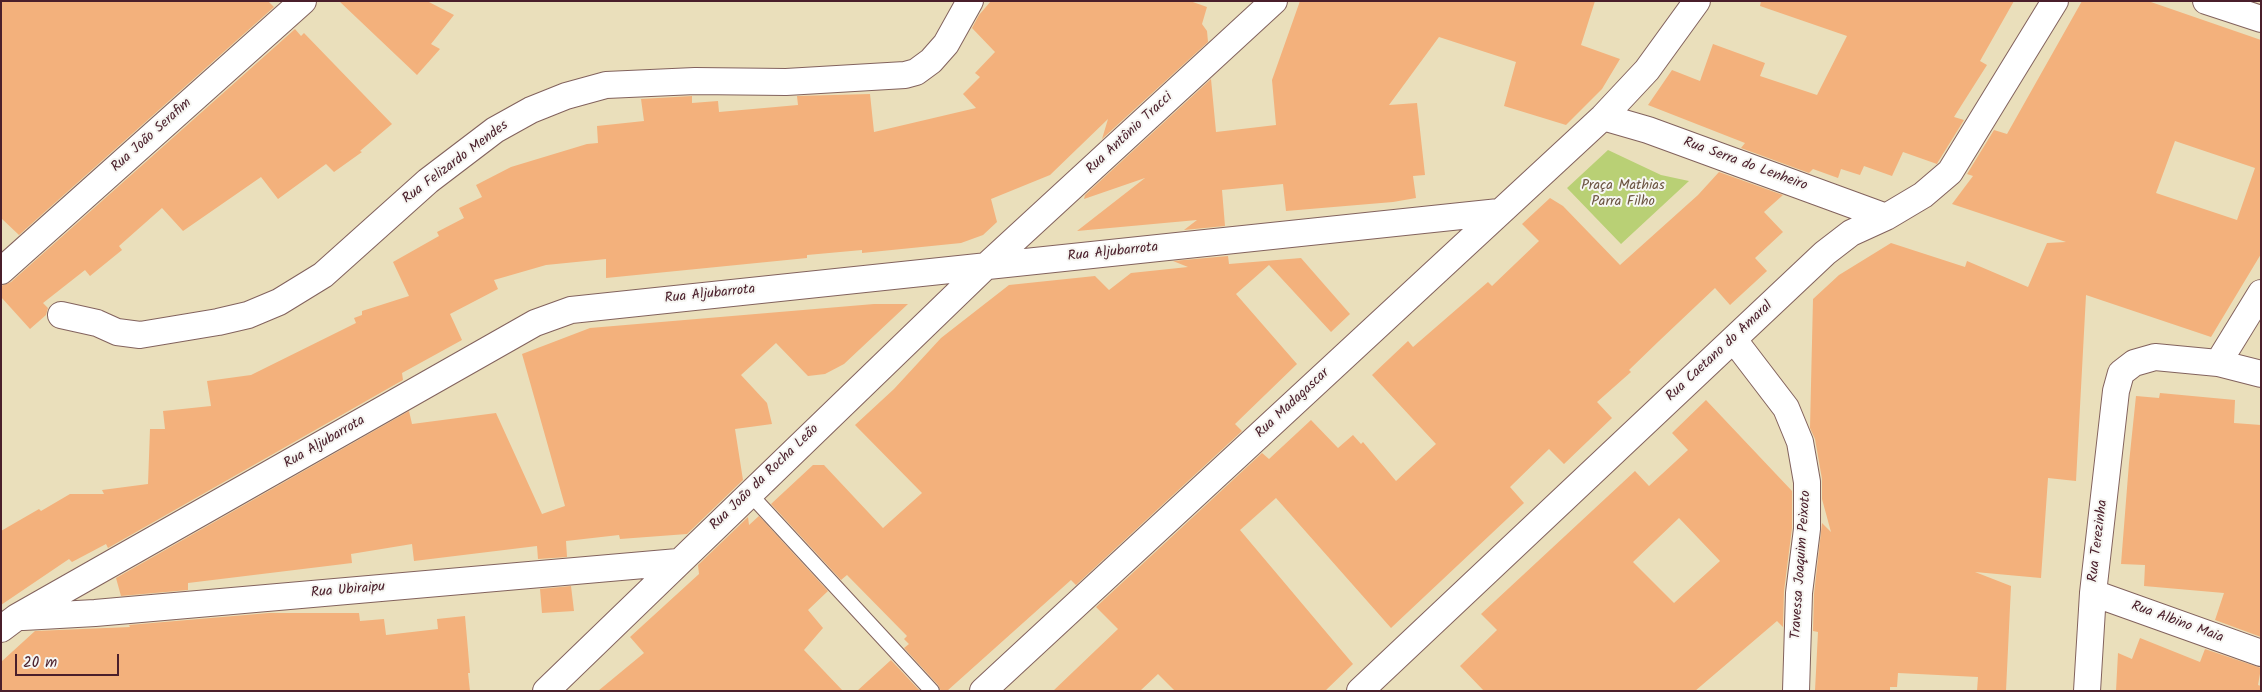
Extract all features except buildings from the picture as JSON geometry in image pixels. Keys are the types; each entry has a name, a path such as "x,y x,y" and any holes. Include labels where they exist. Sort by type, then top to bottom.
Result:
{"street":[{"name":"Rua João Serafim","path":"1,271 303,1"},
{"name":"Rua Felizardo Mendes","path":"61,315 97,323 117,332 140,335 248,315 279,302 323,275 428,181 495,130 531,110 566,96 606,85 695,81 786,82 905,75 916,72 941,50 970,1"},
{"name":"Rua Antônio Tracci","path":"985,267 1274,1"},
{"name":"Rua Madagascar","path":"983,691 1603,117 1647,70 1697,1"},
{"name":"Rua Caetano do Amaral","path":"1360,691 1825,253 1851,233 1886,218 1923,195 1950,172 2055,1"},
{"path":"2206,1 2261,19"},
{"name":"Rua Serra do Lenheiro","path":"1603,117 1648,130 1886,218"},
{"name":"Rua Aljubarrota","path":"9,623 551,316 588,308 1499,212"},
{"name":"Rua João da Rocha Leão","path":"546,691 985,267"},
{"path":"2218,363 2261,293"},
{"name":"Travessa Joaquim Peixoto","path":"1734,340 1786,408 1800,442 1807,482 1807,529 1799,593 1796,691"},
{"name":"Rua Terezinha","path":"2088,691 2093,593 2116,391 2121,373 2134,363 2155,357 2218,363 2261,374"},
{"name":"Rua Ubiraipu","path":"9,623 104,612 678,562"},
{"name":"Rua Albino Maia","path":"2093,593 2261,654"}],"lane":[{"path":"749,493 932,691"}],"green space":[{"name":"Praça Mathias Parra Filho","path":"1608,150 1661,175 1689,181 1621,244 1567,188"}]}
